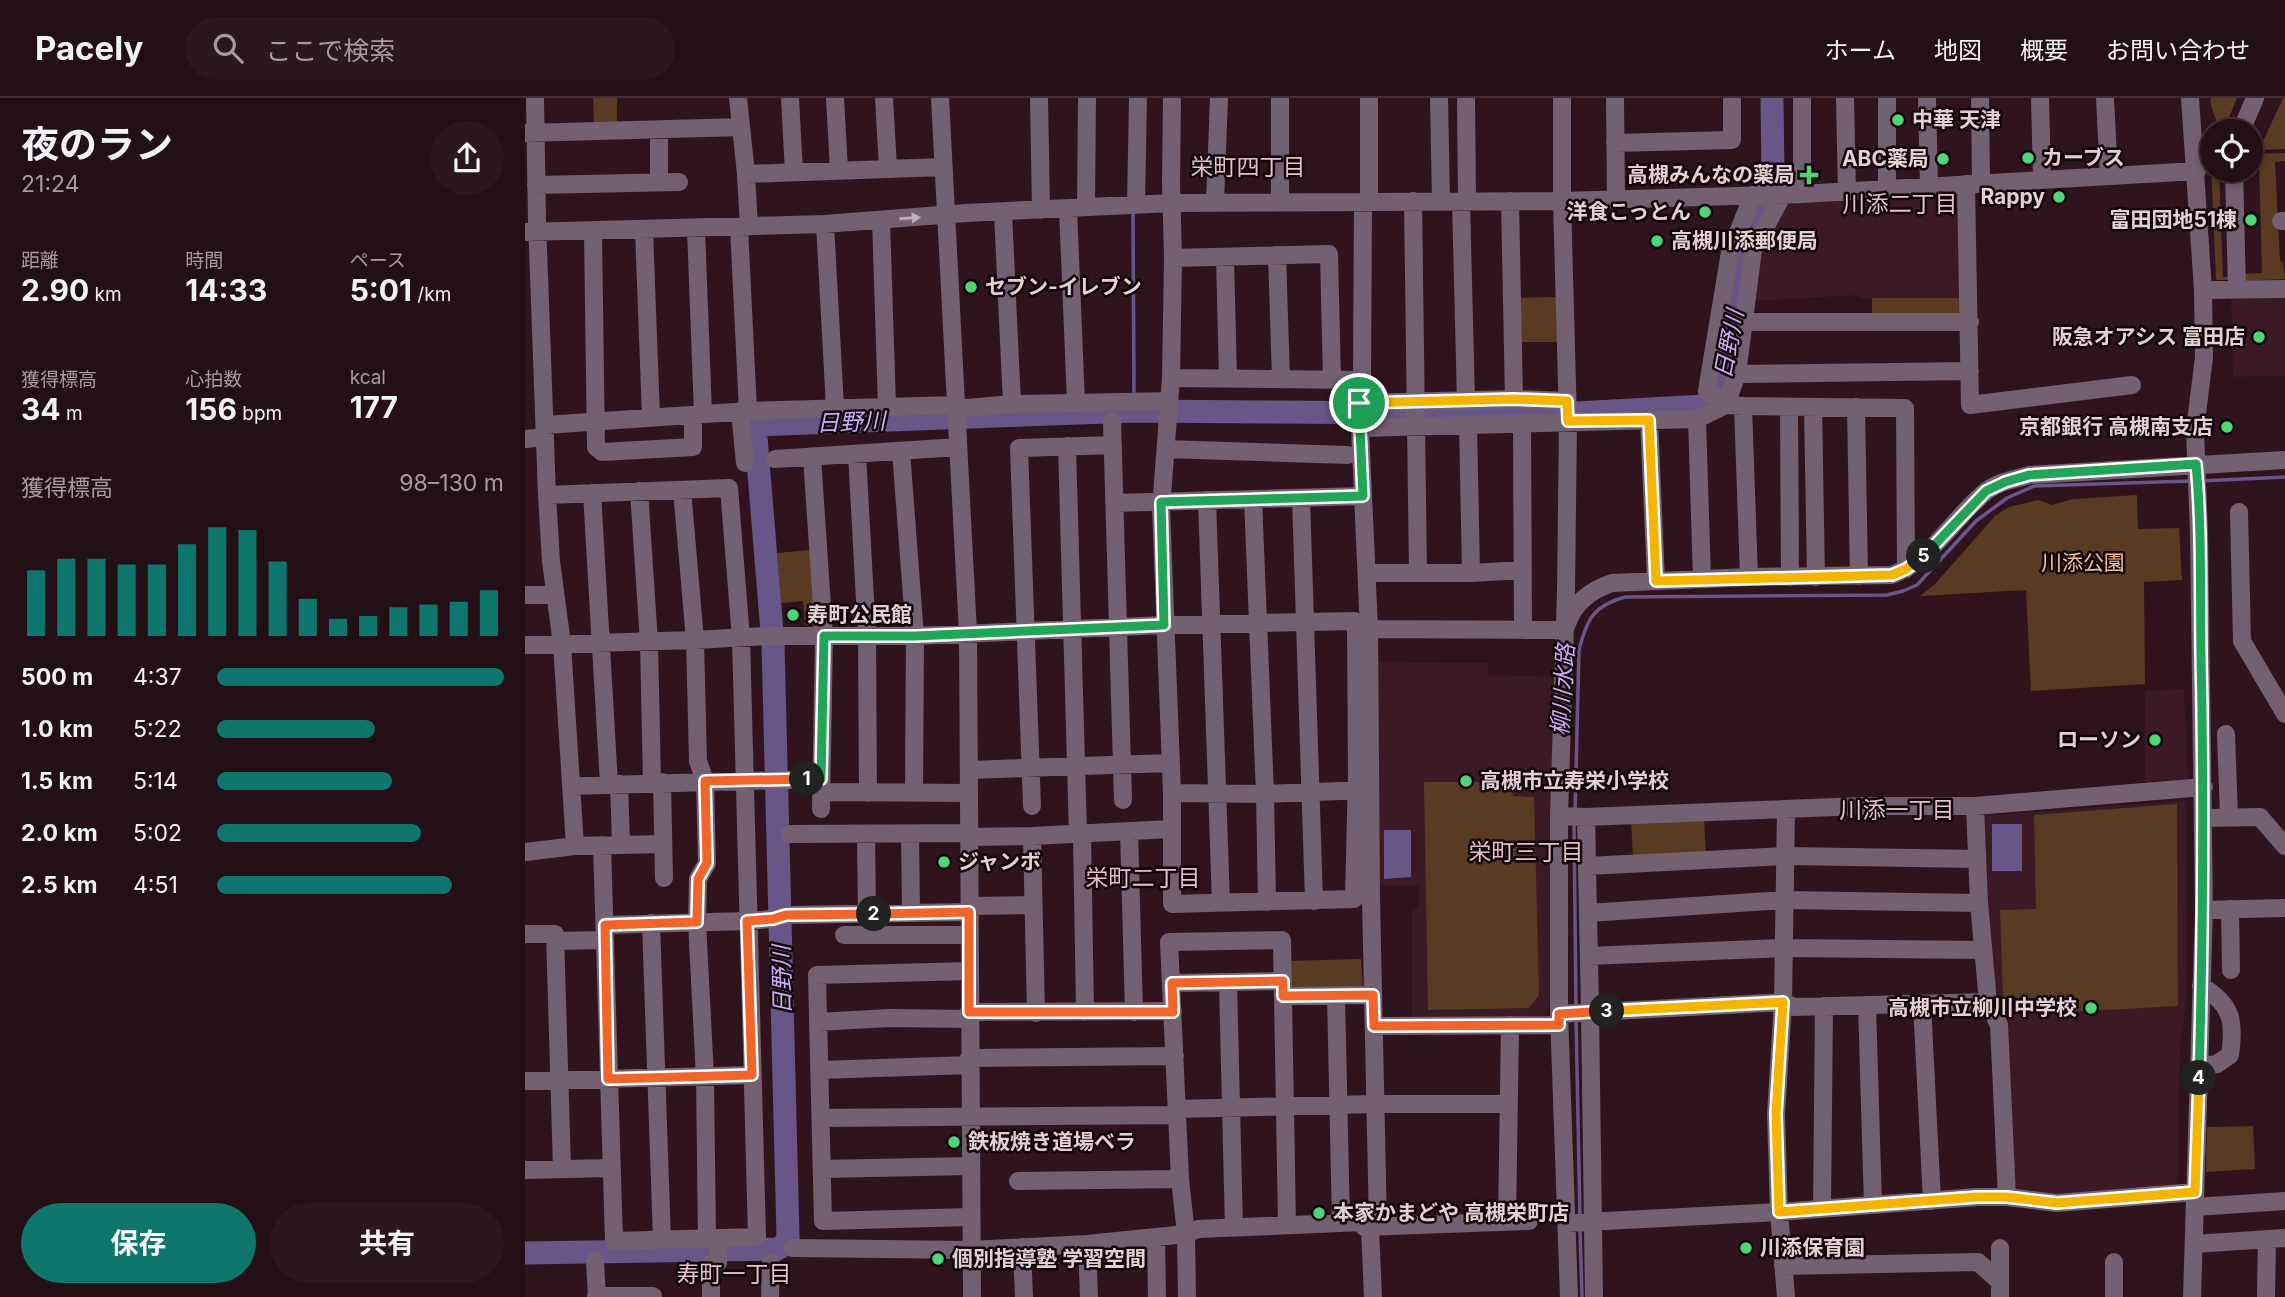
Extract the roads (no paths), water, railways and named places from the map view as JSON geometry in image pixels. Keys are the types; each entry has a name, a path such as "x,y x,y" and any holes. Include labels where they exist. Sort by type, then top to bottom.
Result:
{"street":[{"path":"535,98 531,133 537,185 532,232 551,561 562,644 575,846"},
{"path":"738,98 746,174 745,463"},
{"path":"790,98 794,172"},
{"path":"835,98 839,170"},
{"path":"884,98 888,168"},
{"path":"940,98 968,633 972,1297"},
{"path":"1039,98 1041,210"},
{"path":"1076,403 1077,207 1087,98"},
{"path":"1136,205 1138,98"},
{"path":"1172,98 1171,377 1161,502 1171,793 1171,904 1354,899 1364,790"},
{"path":"1215,203 1219,98"},
{"path":"1280,98 1280,202"},
{"path":"1369,98 1362,380 1359,403 1356,406 1356,422 1360,428 1367,573 1363,629 1364,790 1368,995 1374,1026 1377,1104 1373,1297"},
{"path":"1439,98 1441,201"},
{"path":"1466,401 1464,201 1467,98"},
{"path":"1562,98 1568,411 1559,816 1559,1019 1569,1297"},
{"path":"1615,98 1616,199"},
{"path":"1615,143 1732,140 1732,98"},
{"path":"1802,98 1802,194"},
{"path":"1845,98 1847,192"},
{"path":"1887,98 1887,190"},
{"path":"1927,98 1929,186"},
{"path":"1980,98 1973,183 1969,322 1970,405 2132,385"},
{"path":"2040,98 2042,180"},
{"path":"2105,98 2109,176"},
{"path":"2190,98 2197,171 2204,357 2195,430 2204,787 2204,910 2192,1297"},
{"path":"2246,119 2255,98"},
{"path":"531,133 741,127"},
{"path":"659,129 659,182"},
{"path":"746,174 943,167"},
{"path":"532,232 744,228 1136,205 1562,201 1802,194 2197,171"},
{"path":"537,185 679,181"},
{"path":"2234,182 2237,289"},
{"path":"1749,578 1735,406 1737,374 1753,250 1783,194"},
{"path":"1735,406 1707,391 1726,269 1753,195"},
{"path":"1413,201 1417,573"},
{"path":"1510,201 1514,399"},
{"path":"1003,213 1012,404"},
{"path":"880,220 887,406"},
{"path":"825,224 835,407"},
{"path":"593,232 596,447 602,452 693,447 698,414 696,229"},
{"path":"644,230 651,417"},
{"path":"1173,258 1329,254 1332,380"},
{"path":"1277,255 1281,379"},
{"path":"1225,257 1228,378"},
{"path":"1726,269 1750,273"},
{"path":"2203,290 2285,289"},
{"path":"1744,322 1969,322"},
{"path":"1737,374 1970,372"},
{"path":"1171,377 1362,380"},
{"path":"1359,403 1514,399 1568,411 1649,420 1697,419 1735,406 1905,408 1906,569"},
{"path":"525,439 545,431 596,421 744,411 1169,401"},
{"path":"1789,407 1790,577"},
{"path":"1813,407 1816,577"},
{"path":"1856,407 1859,576"},
{"path":"1360,428 1522,423 1568,411"},
{"path":"1697,419 1702,579"},
{"path":"1649,420 1656,581"},
{"path":"1112,421 1123,800"},
{"path":"1522,423 1523,630"},
{"path":"1468,424 1471,573"},
{"path":"1032,806 1019,448 1113,445"},
{"path":"1067,446 1085,1012"},
{"path":"775,459 958,447"},
{"path":"1166,449 1347,455"},
{"path":"901,451 915,636 914,793"},
{"path":"857,454 867,636 868,793"},
{"path":"812,457 824,636 821,793"},
{"path":"1565,631 1577,605 1598,588 1612,583 1892,575 1924,556 1986,491 2029,475 2285,460"},
{"path":"547,495 729,488 741,638 757,1237 614,1241 602,845"},
{"path":"682,490 695,640 698,761 705,781 707,863 698,879 697,922 713,1239 718,1263 711,1263 711,1297"},
{"path":"639,491 664,878"},
{"path":"592,493 602,643 621,844"},
{"path":"1115,503 1363,496"},
{"path":"1301,498 1314,901"},
{"path":"1253,499 1267,902"},
{"path":"1207,500 1221,903"},
{"path":"2239,512 2242,642 2285,714"},
{"path":"1566,564 1585,598"},
{"path":"1367,573 1523,570"},
{"path":"525,595 555,595"},
{"path":"525,645 773,636 915,636 1164,625 1355,621 1363,629 1565,631"},
{"path":"2226,734 2229,817"},
{"path":"969,770 1170,763"},
{"path":"571,786 745,779 776,780 821,793 969,793"},
{"path":"1559,816 1862,806 1975,806 2204,787"},
{"path":"1171,793 1265,794 1364,790"},
{"path":"1975,806 1979,903 1988,1002 1999,1025 2007,1197"},
{"path":"1786,809 1783,1002 1776,1114 1779,1212 1786,1297"},
{"path":"1585,817 1594,1297"},
{"path":"2204,818 2260,817 2285,846"},
{"path":"790,834 1032,836 1171,829"},
{"path":"1129,831 1135,1012"},
{"path":"866,834 867,914"},
{"path":"910,834 911,913"},
{"path":"1032,836 1036,1013"},
{"path":"525,852 575,846 663,844"},
{"path":"1587,866 1785,856 1977,859"},
{"path":"1588,913 1784,900 1979,903"},
{"path":"556,942 651,923 747,921 786,915 911,913 1033,905"},
{"path":"2204,910 2285,908"},
{"path":"2230,909 2231,970"},
{"path":"651,923 662,1240"},
{"path":"525,934 555,934 562,1169"},
{"path":"844,935 969,935"},
{"path":"1187,1297 1186,1234 1169,942 1282,940 1287,1225"},
{"path":"1589,956 1783,948 1983,950"},
{"path":"969,971 817,975 824,1221 970,1217"},
{"path":"1172,983 1228,983 1336,996 1368,995"},
{"path":"1228,983 1234,1228"},
{"path":"2199,1067 2217,1064 2230,1055 2232,1045 2228,1010 2219,997 2201,986"},
{"path":"1336,996 1341,1223"},
{"path":"1374,1026 1510,1025 1590,1012 1783,1002 1794,1007 1988,1002"},
{"path":"1921,1004 1932,1200"},
{"path":"1867,1005 1873,1205"},
{"path":"1822,1209 1824,1006"},
{"path":"818,1022 1036,1013 1173,1012"},
{"path":"1507,1222 1510,1025"},
{"path":"819,1070 1175,1056"},
{"path":"525,1081 752,1075"},
{"path":"821,1118 1178,1112 1230,1107 1377,1104 1507,1104"},
{"path":"822,1169 970,1166"},
{"path":"525,1170 610,1168"},
{"path":"1018,1181 1181,1179"},
{"path":"1567,1223 2007,1197 2057,1203 2285,1201"},
{"path":"792,1248 971,1250 1087,1244 1186,1234 1198,1230 1287,1225 1364,1222 1364,1227 1529,1222"},
{"path":"1156,1237 1157,1297"},
{"path":"2194,1244 2276,1239 2266,1297"},
{"path":"1087,1244 1089,1297"},
{"path":"1022,1247 1024,1297"},
{"path":"2000,1248 2000,1290"},
{"path":"595,1261 597,1297 653,1296"},
{"path":"1783,1266 1978,1262 2000,1290"},
{"path":"2114,1262 2114,1297"},
{"path":"771,1263 771,1297"}],"waterway":[{"name":"日野川","path":"525,1253 778,1249 785,1244 788,1237 773,644 755,425 1134,411 1559,414 1704,406 1717,397 1723,383 1745,251 1773,178 1772,98"},
{"path":"1134,210 1134,395"},
{"name":"柳川水路","path":"2201,481 2285,477"},
{"name":"柳川水路","path":"1575,812 1579,650 1593,615 1605,605 1625,597 1887,595 1917,585 1976,521 2007,498 2034,486 2190,481"},
{"name":"柳川水路","path":"1574,823 1576,1008"},
{"name":"柳川水路","path":"1576,1019 1580,1218"},
{"name":"柳川水路","path":"1580,1229 1582,1297"}],"place":[{"name":"中華 天津","path":"1898,120"},
{"name":"カーブス","path":"2028,158"},
{"name":"ABC薬局","path":"1943,159"},
{"name":"高槻みんなの薬局","path":"1809,175"},
{"name":"Rappy","path":"2059,197"},
{"name":"洋食こっとん","path":"1705,212"},
{"name":"富田団地51棟","path":"2251,220"},
{"name":"高槻川添郵便局","path":"1657,241"},
{"name":"セブン-イレブン","path":"971,287"},
{"name":"阪急オアシス 富田店","path":"2259,337"},
{"name":"京都銀行 高槻南支店","path":"2227,427"},
{"name":"寿町公民館","path":"793,615"},
{"name":"ローソン","path":"2155,740"},
{"name":"高槻市立寿栄小学校","path":"1466,781"},
{"name":"ジャンボ","path":"944,862"},
{"name":"高槻市立柳川中学校","path":"2091,1008"},
{"name":"鉄板焼き道場ベラ","path":"954,1142"},
{"name":"本家かまどや 高槻栄町店","path":"1319,1213"},
{"name":"川添保育園","path":"1746,1248"},
{"name":"個別指導塾 学習空間","path":"938,1259"}],"district":[{"name":"栄町四丁目","path":"1248,167"},
{"name":"川添二丁目","path":"1900,204"},
{"name":"川添一丁目","path":"1897,810"},
{"name":"栄町三丁目","path":"1526,852"},
{"name":"栄町二丁目","path":"1143,878"},
{"name":"寿町一丁目","path":"734,1274"}],"park label":[{"name":"川添公園","path":"2083,563"}]}
